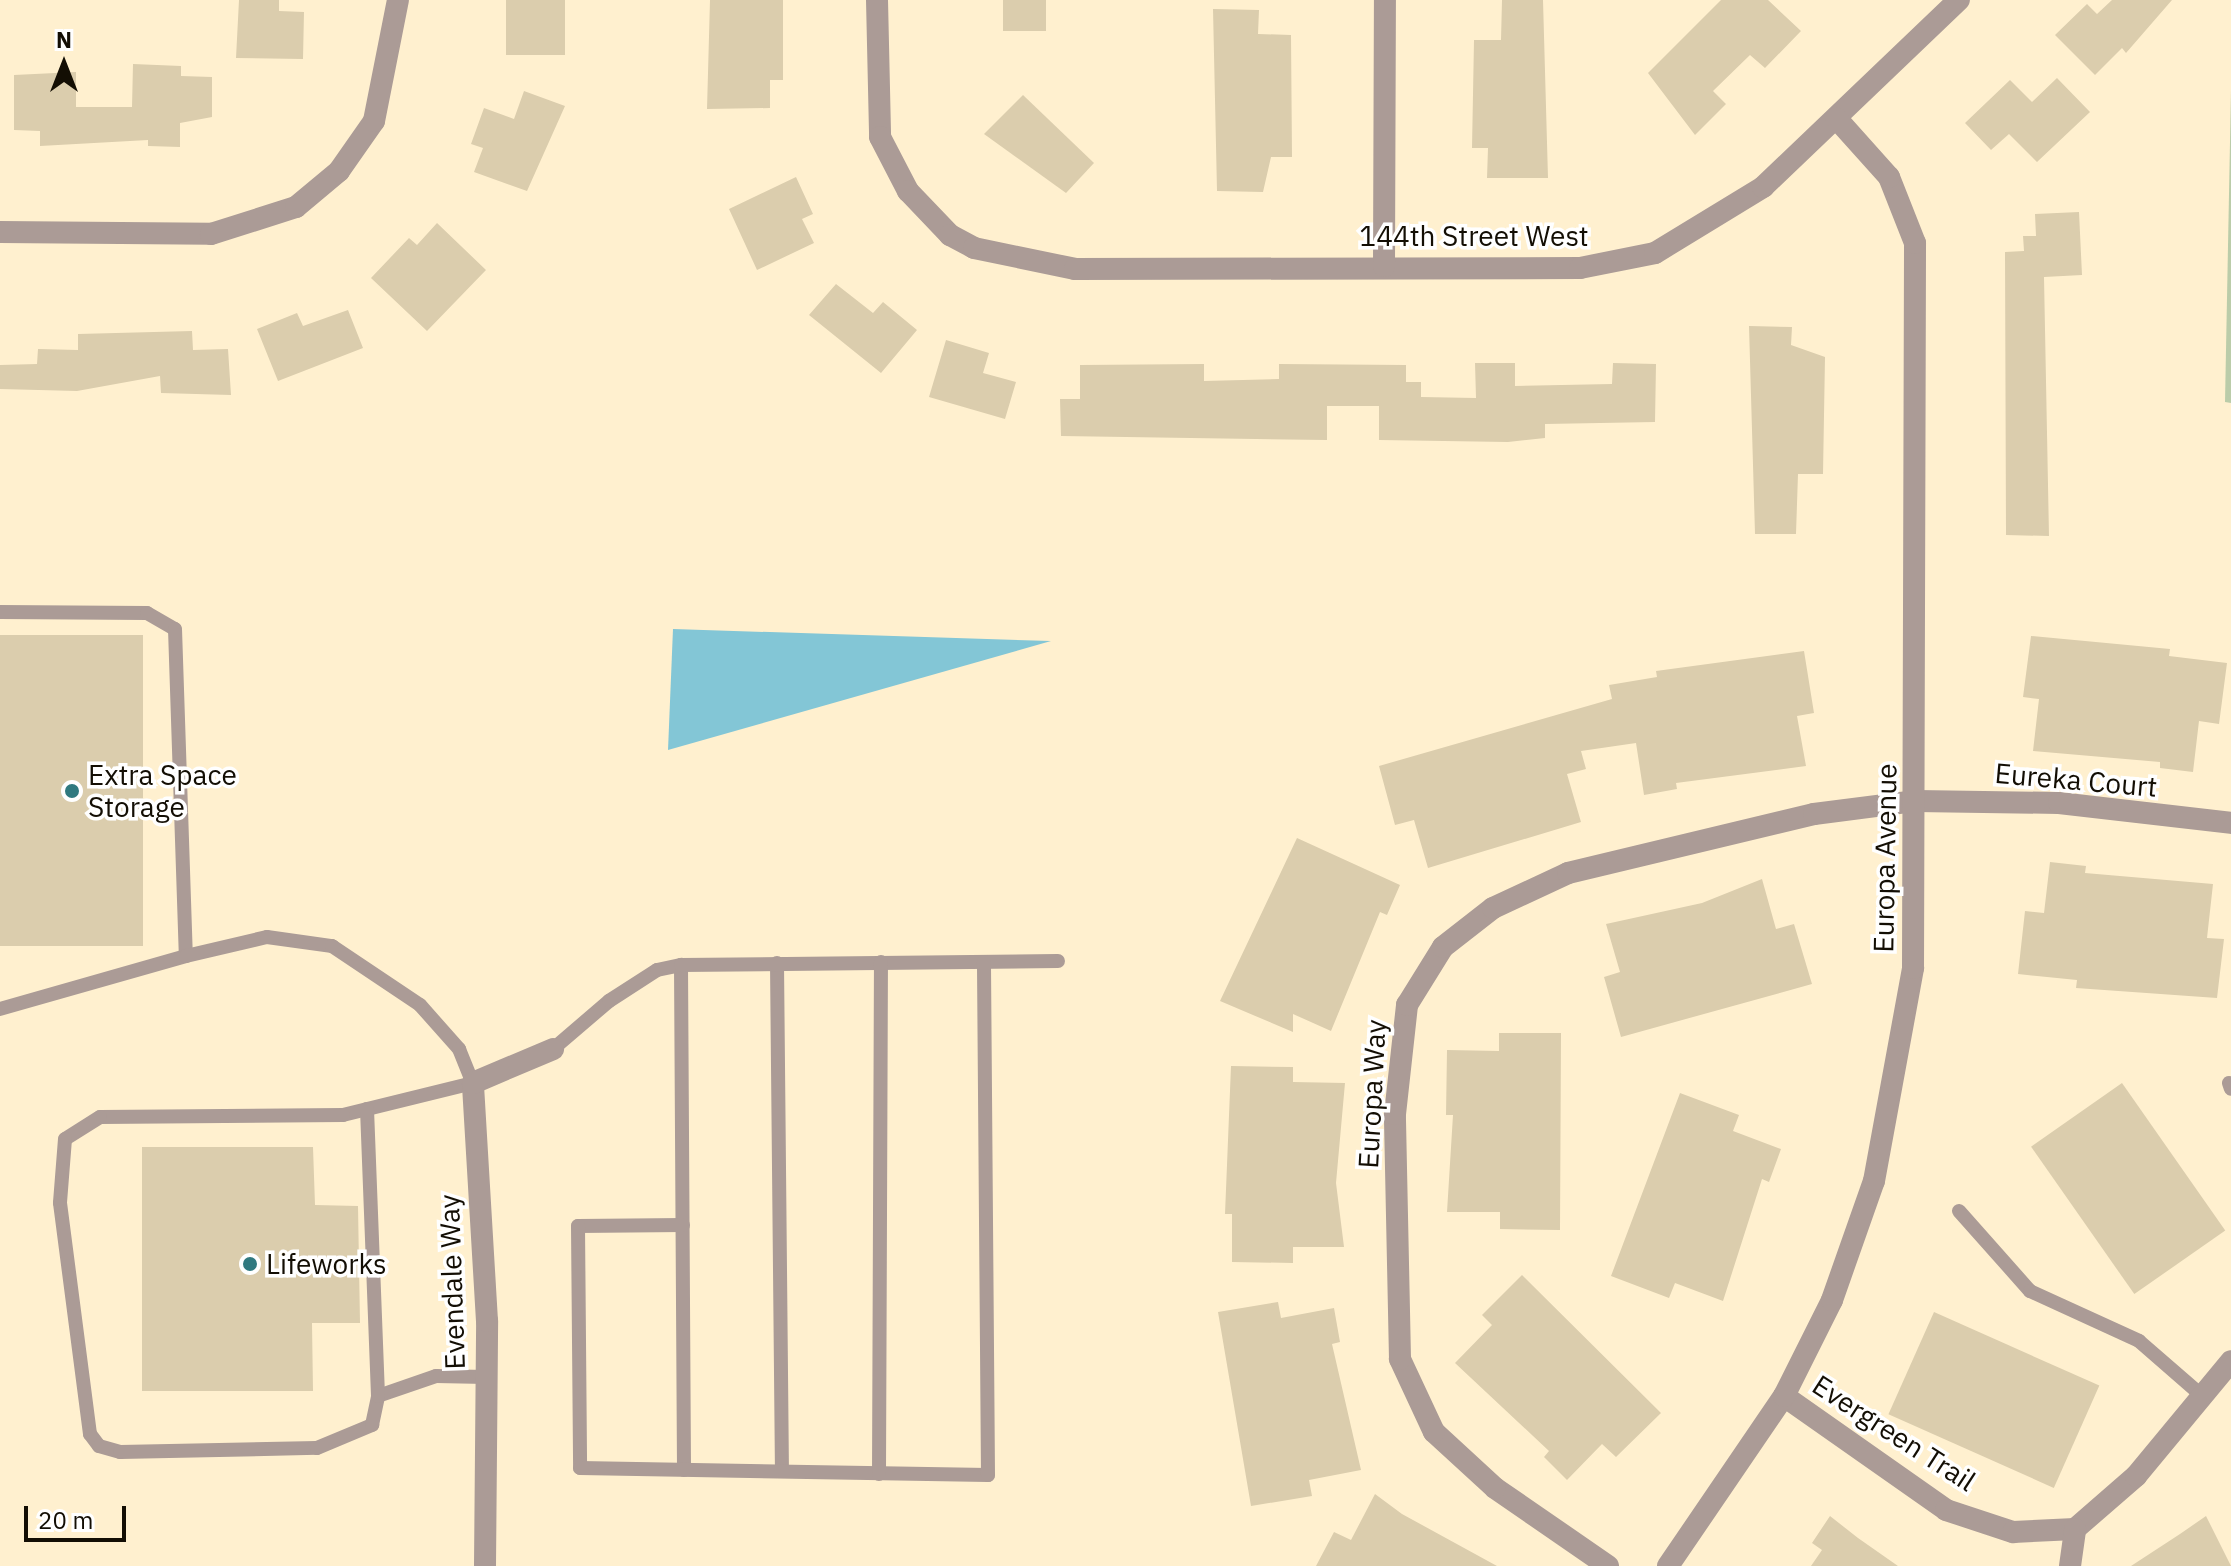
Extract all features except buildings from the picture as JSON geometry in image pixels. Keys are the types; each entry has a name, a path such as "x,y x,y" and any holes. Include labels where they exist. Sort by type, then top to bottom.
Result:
{"street":[{"path":"0,232 211,234 296,207 353,155 379,105 398,0"},
{"name":"144th Street West","path":"877,0 880,137 908,191 950,235 1038,266 1580,268 1655,253 1731,212 1836,118 1959,0"},
{"path":"1384,266 1385,0"},
{"name":"Europa Avenue","path":"1668,1566 1784,1396 1858,1232 1899,1075 1913,968 1916,801 1915,243 1889,177 1836,118"},
{"name":"Eureka Court","path":"1916,801 2059,803 2231,823"},
{"name":"Europa Way","path":"1608,1566 1495,1488 1434,1432 1400,1359 1395,1114 1407,1005 1443,947 1493,908 1568,873 1814,814 1916,801"},
{"path":"473,1083 553,1049"},
{"name":"Evendale Way","path":"473,1083 486,1377 485,1566"},
{"path":"2070,1566 2075,1529 2136,1476 2200,1394 2231,1361"},
{"name":"Evergreen Trail","path":"1784,1396 1946,1510 2013,1532 2075,1529"}],"lane":[{"path":"0,612 147,613 175,629 186,956"},
{"path":"0,1009 186,956 267,937 332,946 420,1005 459,1049 473,1083 367,1109 100,1117 65,1139 60,1203 82,1409 99,1446 317,1448 372,1425 378,1396 367,1109"},
{"path":"553,1049 609,1001 657,970 681,965 1058,961"},
{"path":"879,1474 881,962"},
{"path":"683,1225 578,1226 580,1468 988,1475 984,962"},
{"path":"777,963 782,1471"},
{"path":"681,965 684,1470"},
{"path":"1959,1211 2030,1291 2139,1341 2200,1394"},
{"path":"378,1396 436,1376 486,1377"}],"green space":[{"path":"2231,90 2231,403 2225,402"}],"water":[{"path":"673,629 1051,641 668,750"}],"place":[{"name":"Extra Space Storage","path":"72,791"},
{"name":"Lifeworks","path":"250,1264"}]}
